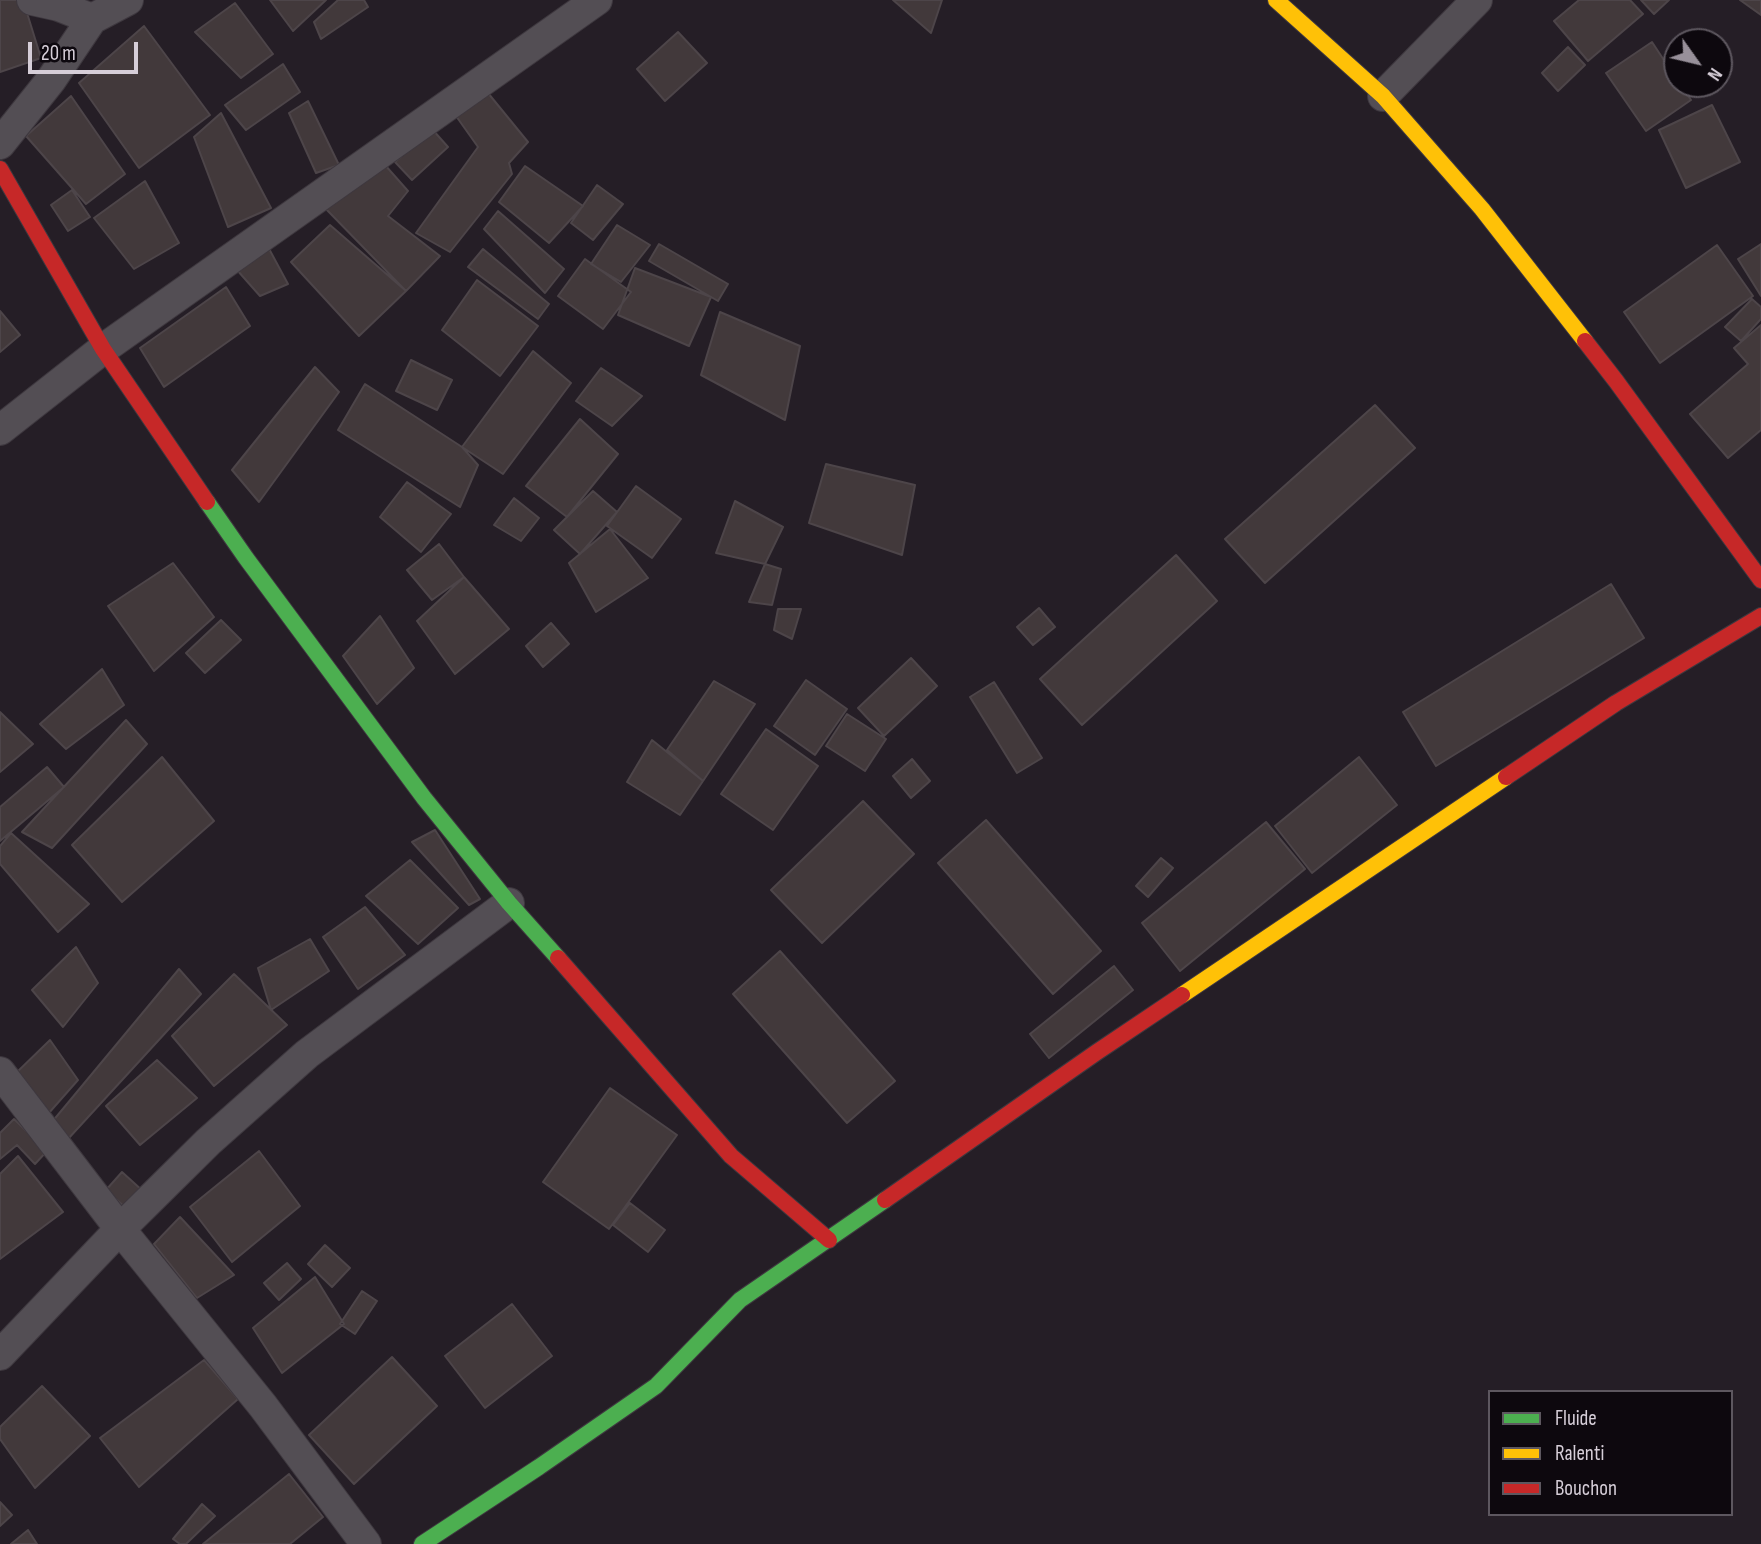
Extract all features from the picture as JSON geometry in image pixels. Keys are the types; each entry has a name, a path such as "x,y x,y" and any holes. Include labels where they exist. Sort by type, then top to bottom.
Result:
{"street":[{"path":"32,0 59,6 92,19"},
{"path":"0,144 51,80 92,19 128,0"},
{"path":"0,430 103,349 597,0"},
{"path":"1276,0 1383,96 1482,209 1608,370 1761,580"},
{"path":"1383,96 1477,0"},
{"path":"0,170 103,349 246,558 424,798 509,903 731,1156 829,1240"},
{"path":"422,1544 656,1386 740,1300 1097,1052 1616,703 1761,616"},
{"path":"0,1355 120,1229 208,1142 307,1054 509,903"},
{"path":"0,1072 120,1229 263,1406 366,1544"}],"building":[{"path":"0,0 23,0 41,58 0,72"},
{"path":"270,0 326,0 293,31"},
{"path":"338,0 364,0 368,7 321,39 314,22"},
{"path":"893,0 942,0 931,33"},
{"path":"1579,0 1630,0 1643,14 1588,61 1554,21"},
{"path":"1641,0 1669,0 1654,14"},
{"path":"1740,0 1761,0 1761,15"},
{"path":"235,3 273,54 241,78 195,32"},
{"path":"144,26 210,115 139,168 79,83"},
{"path":"678,32 707,63 665,101 637,69"},
{"path":"1652,42 1663,59 1663,98 1691,100 1646,131 1606,73"},
{"path":"1568,47 1585,65 1558,91 1542,73"},
{"path":"283,64 300,92 246,130 225,105"},
{"path":"488,93 528,142 509,163 512,174 450,252 416,233 478,147 456,116"},
{"path":"71,96 125,174 86,204 26,136"},
{"path":"308,101 339,165 316,173 289,113"},
{"path":"1712,105 1740,162 1686,188 1659,130"},
{"path":"221,113 271,208 228,227 194,137"},
{"path":"432,129 448,147 412,180 395,162"},
{"path":"385,165 408,191 388,216 440,256 406,291 324,207"},
{"path":"525,166 583,206 549,243 499,202"},
{"path":"145,181 179,243 134,269 94,218"},
{"path":"597,185 623,204 593,240 571,223"},
{"path":"72,190 90,217 68,231 51,205"},
{"path":"498,211 564,269 545,293 484,229"},
{"path":"330,225 406,291 359,336 291,262"},
{"path":"617,225 650,245 621,282 591,264"},
{"path":"659,244 728,284 718,301 649,261"},
{"path":"1761,244 1761,296 1738,259"},
{"path":"267,245 288,284 260,296 237,270"},
{"path":"1717,245 1753,296 1660,363 1624,312"},
{"path":"483,249 549,304 538,319 468,267"},
{"path":"585,259 631,292 603,329 558,296"},
{"path":"635,268 711,297 689,346 618,315"},
{"path":"477,280 538,326 500,376 442,330"},
{"path":"226,287 250,326 164,387 140,348"},
{"path":"1752,299 1761,307 1761,319 1741,341 1725,327"},
{"path":"0,311 20,335 0,352"},
{"path":"720,312 800,346 785,420 701,375"},
{"path":"1761,325 1761,430 1728,458 1690,414 1748,364 1734,348"},
{"path":"533,351 571,383 503,474 462,447"},
{"path":"411,360 452,380 437,410 396,391"},
{"path":"315,367 339,392 259,502 232,470"},
{"path":"601,368 642,396 612,426 576,401"},
{"path":"365,384 462,447 478,465 460,507 338,430"},
{"path":"1375,405 1415,448 1265,583 1225,539"},
{"path":"580,419 618,454 567,517 526,486"},
{"path":"826,464 915,485 902,555 809,523"},
{"path":"407,482 451,514 421,552 380,517"},
{"path":"636,486 681,519 652,558 607,526"},
{"path":"593,491 617,512 580,554 554,530"},
{"path":"514,498 539,518 521,541 494,525"},
{"path":"735,501 783,527 765,564 716,553"},
{"path":"610,529 648,578 596,612 569,563"},
{"path":"439,544 464,577 432,600 407,570"},
{"path":"1176,555 1217,601 1082,725 1040,679"},
{"path":"173,563 214,617 154,671 108,606"},
{"path":"765,564 781,569 772,605 749,602"},
{"path":"464,577 509,629 455,674 417,621"},
{"path":"1611,584 1644,638 1436,766 1403,712"},
{"path":"1039,608 1055,627 1033,645 1017,627"},
{"path":"778,609 801,609 792,639 774,630"},
{"path":"380,616 414,668 377,704 343,656"},
{"path":"221,620 241,640 205,673 186,653"},
{"path":"551,623 569,644 543,667 526,646"},
{"path":"911,658 937,686 884,736 858,708"},
{"path":"102,669 124,705 66,749 40,724"},
{"path":"806,680 847,709 815,755 774,726"},
{"path":"714,681 755,704 703,781 667,750"},
{"path":"994,682 1042,758 1017,773 970,697"},
{"path":"0,712 33,744 0,772"},
{"path":"847,714 886,739 865,771 826,746"},
{"path":"126,720 147,744 52,848 22,832"},
{"path":"766,729 818,766 773,830 721,794"},
{"path":"652,740 703,781 680,815 627,782"},
{"path":"162,757 214,821 122,902 72,845"},
{"path":"1359,757 1397,805 1312,873 1275,826"},
{"path":"912,759 930,781 911,798 893,776"},
{"path":"47,767 64,787 0,841 0,807"},
{"path":"863,801 914,854 822,943 771,890"},
{"path":"986,820 1101,951 1053,994 938,863"},
{"path":"1266,822 1305,869 1180,971 1142,923"},
{"path":"435,830 480,899 469,905 412,842"},
{"path":"11,833 89,904 58,932 0,864 0,846"},
{"path":"1161,858 1173,868 1148,897 1136,886"},
{"path":"410,860 458,908 418,944 366,896"},
{"path":"365,907 405,955 358,989 323,937"},
{"path":"310,939 329,971 271,1010 258,968"},
{"path":"76,947 98,983 63,1027 32,990"},
{"path":"780,951 895,1081 847,1123 733,994"},
{"path":"1114,966 1133,990 1049,1058 1030,1034"},
{"path":"179,969 201,994 68,1139 52,1122"},
{"path":"234,974 287,1025 214,1086 172,1036"},
{"path":"50,1040 78,1080 48,1114 14,1075"},
{"path":"157,1060 197,1098 140,1145 106,1106"},
{"path":"610,1088 677,1135 609,1229 543,1182"},
{"path":"14,1119 47,1151 35,1164 17,1145 0,1159 0,1133"},
{"path":"259,1151 300,1206 232,1262 190,1207"},
{"path":"18,1156 63,1212 0,1259 0,1174"},
{"path":"122,1172 144,1192 128,1210 106,1190"},
{"path":"630,1203 665,1230 648,1252 613,1225"},
{"path":"180,1217 234,1275 197,1298 154,1244"},
{"path":"325,1245 350,1268 332,1287 308,1264"},
{"path":"287,1263 301,1279 279,1300 264,1283"},
{"path":"315,1277 344,1324 282,1373 253,1328"},
{"path":"362,1291 377,1301 355,1334 340,1324"},
{"path":"512,1304 552,1356 485,1408 445,1356"},
{"path":"392,1357 437,1406 354,1484 309,1435"},
{"path":"204,1360 238,1399 139,1487 100,1438"},
{"path":"42,1386 90,1436 35,1488 0,1439 0,1427"},
{"path":"289,1474 323,1517 290,1544 203,1544"},
{"path":"0,1502 12,1515 0,1526"},
{"path":"202,1504 215,1516 186,1544 180,1544 173,1539"},
{"path":"28,1530 37,1544 11,1544"}],"traffic: fast":[{"path":"207,502 424,798 509,903 558,958"},
{"path":"422,1544 656,1386 740,1300 885,1200"}],"traffic: slow":[{"path":"1276,0 1383,96 1482,209 1585,341"},
{"path":"1182,995 1506,777"}],"traffic: jam":[{"path":"0,169 103,349 207,502"},
{"path":"1585,341 1761,580"},
{"path":"1506,777 1616,703 1761,616"},
{"path":"558,958 731,1156 829,1240"},
{"path":"885,1200 1182,995"}]}
